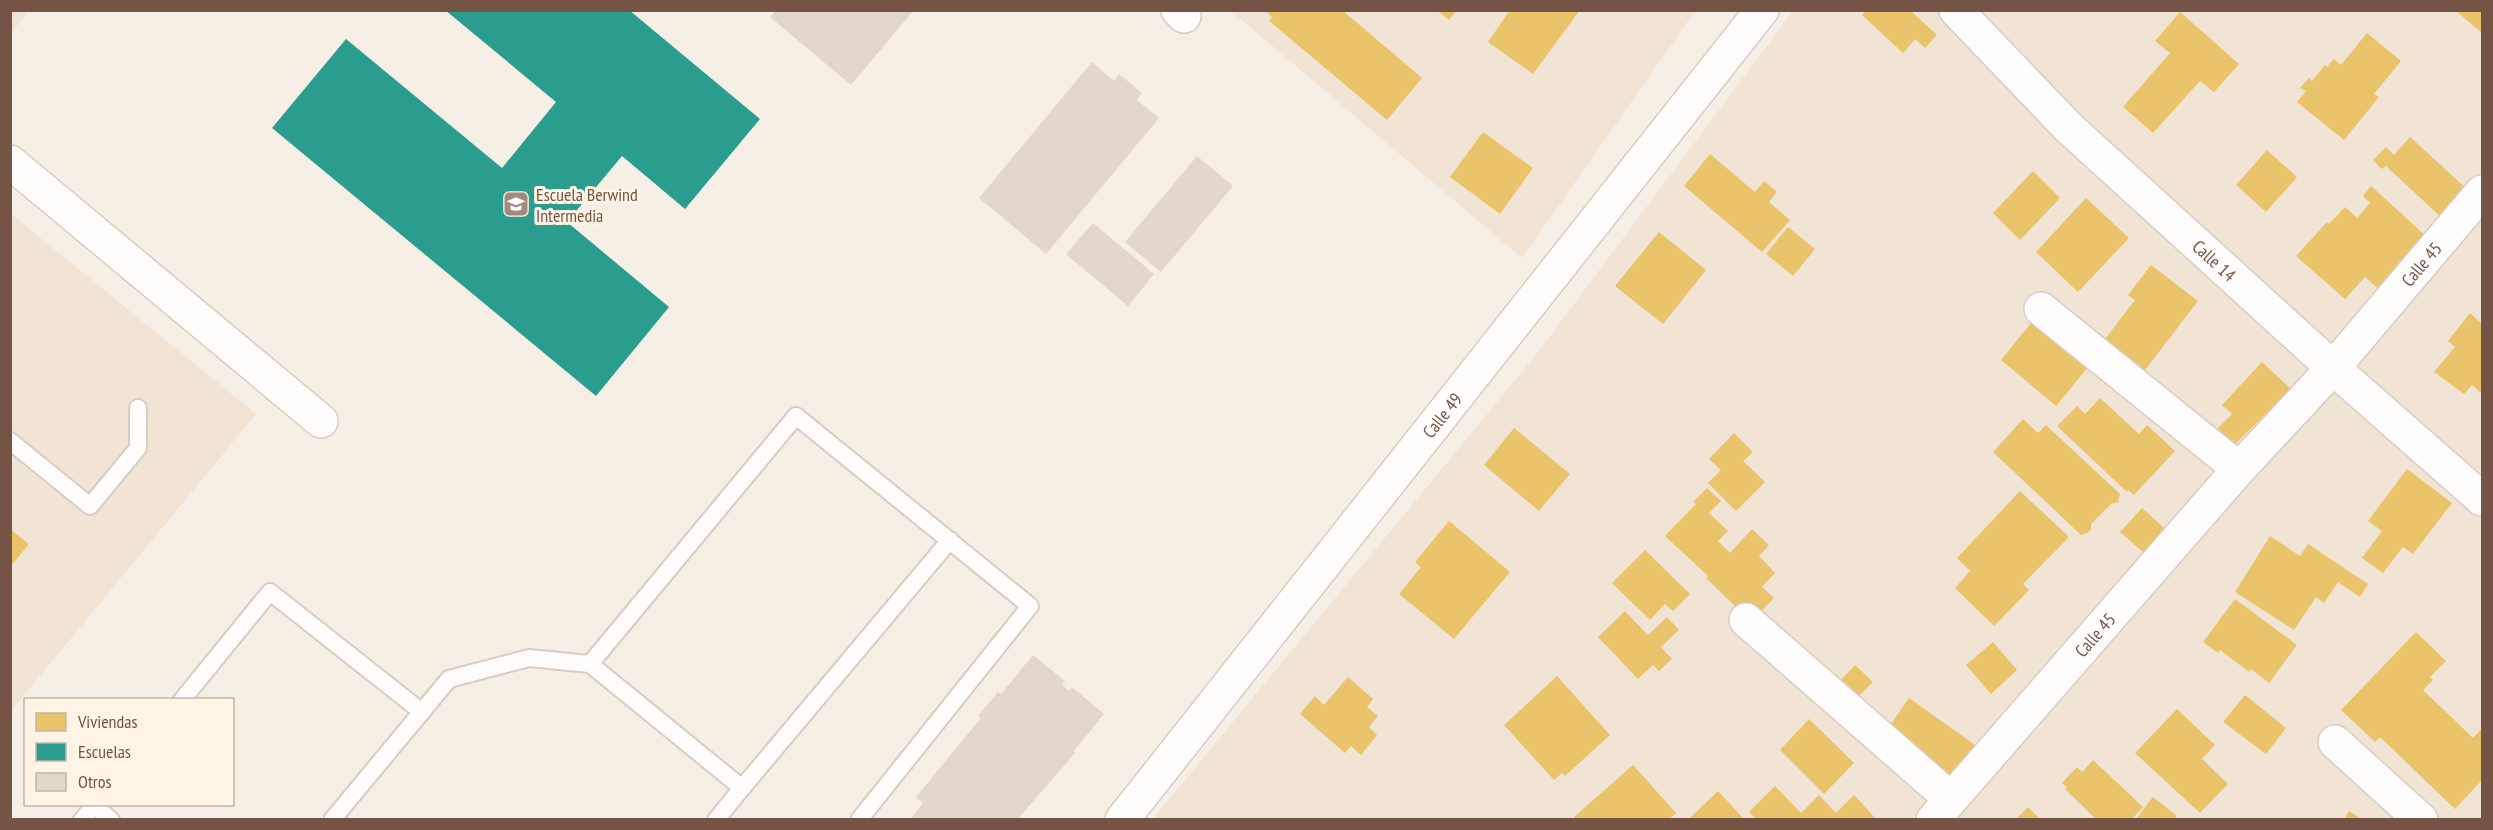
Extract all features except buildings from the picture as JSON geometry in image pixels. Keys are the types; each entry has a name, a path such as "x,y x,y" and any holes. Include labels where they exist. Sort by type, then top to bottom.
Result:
{"street":[{"name":"Calle 49","path":"1122,819 1762,10"},
{"name":"Calle 14","path":"1956,10 2068,127 2333,368 2482,499"},
{"path":"10,162 321,421"},
{"name":"Calle 45","path":"1746,620 1942,809 2238,469 2333,368 2482,192"},
{"path":"2041,309 2238,469"},
{"path":"2335,742 2421,819"}],"lane":[{"path":"10,441 90,506 138,448 138,408"},
{"path":"590,664 796,416 1030,606 859,819"},
{"path":"716,819 950,540"},
{"path":"183,698 270,592 422,712"},
{"path":"332,819 449,680 529,657 590,664 742,788"},
{"path":"82,819 93,806"},
{"path":"95,806 111,819"}],"shaded area":[{"path":"10,11 29,11 11,33"},
{"path":"1231,11 1695,11 1522,258"},
{"path":"1793,11 2482,11 2482,819 1152,820 1535,356"},
{"path":"11,214 256,414 11,711"}],"place":[{"name":"Escuela Berwind Intermedia","path":"516,204"}]}
